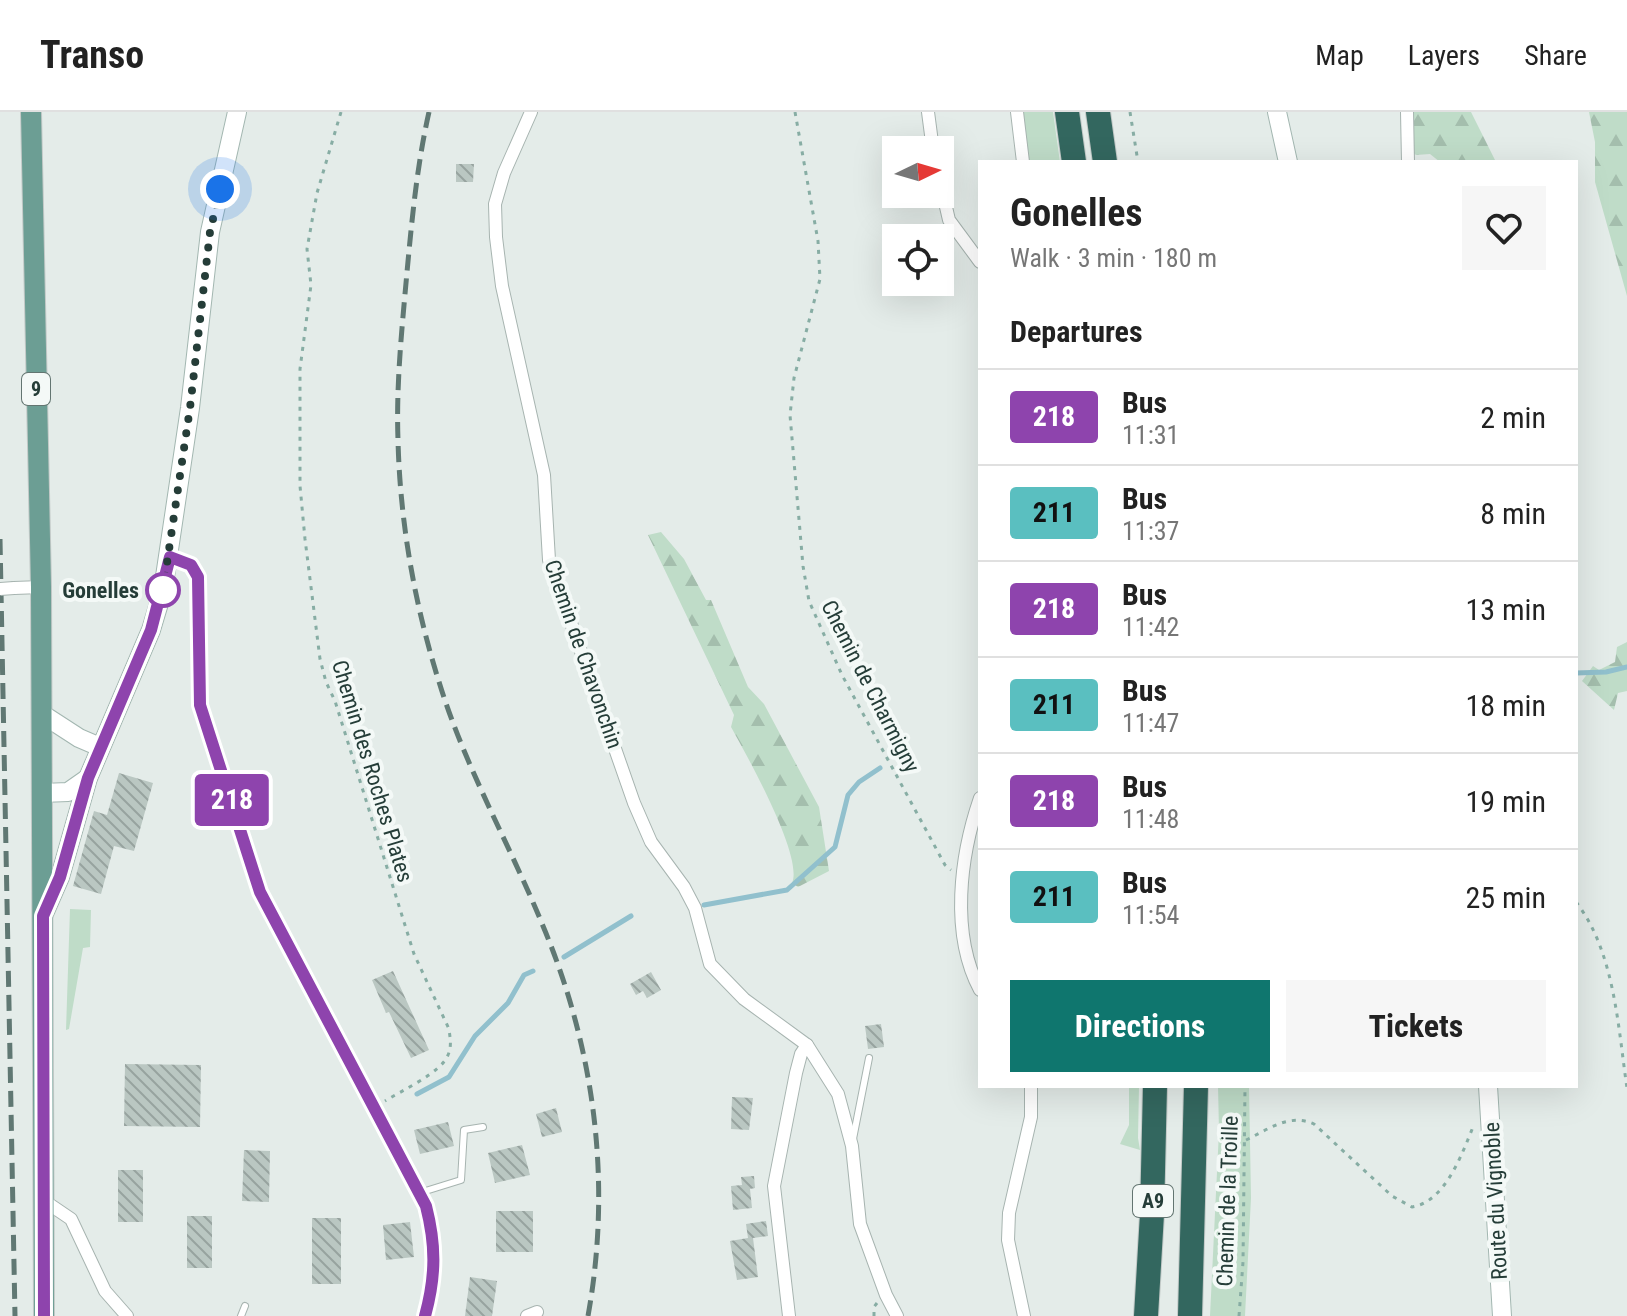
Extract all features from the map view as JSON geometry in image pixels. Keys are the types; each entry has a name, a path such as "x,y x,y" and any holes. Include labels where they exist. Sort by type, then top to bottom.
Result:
{"highway":[{"path":"1067,112 1074,160"},
{"path":"1098,112 1105,160"},
{"name":"A9","path":"1146,1316 1155,1088"},
{"name":"A9","path":"1190,1316 1196,1088"}],"main road":[{"name":"9","path":"31,112 41,587 44,1316"},
{"path":"43,916 60,877 88,778 151,630 170,557 210,232 237,112"},
{"path":"1277,112 1288,160"},
{"path":"42,714 79,738 100,747"},
{"path":"42,793 68,792 88,778"},
{"name":"Route du Vignoble","path":"1488,1088 1502,1316"}],"street":[{"name":"Chemin de Chavonchin","path":"531,112 501,181 494,218 502,286 544,475 549,560 634,803 651,842 684,887 695,908 710,964 744,999 807,1045"},
{"path":"928,112 931,136"},
{"path":"1017,112 1023,160"},
{"path":"1407,112 1408,160"},
{"path":"946,208 949,220 978,259"},
{"path":"170,557 191,565 198,577 200,705 260,892 426,1206 434,1238 434,1270 425,1316"},
{"path":"0,589 41,587"},
{"path":"978,804 968,832 961,880 967,956 978,985"},
{"path":"789,1316 774,1186 796,1073 807,1045 838,1094 852,1146 860,1224 897,1316"},
{"path":"1024,1316 1008,1240 1009,1213 1031,1117 1031,1088"},
{"path":"43,1200 71,1219 105,1291 127,1316"}],"lane":[{"path":"852,1146 869,1058"},
{"path":"419,1193 461,1180 464,1130 483,1127"},
{"path":"241,1316 245,1306"}],"path":[{"name":"Chemin des Roches Plates","path":"341,112 317,193 307,249 311,285 300,369 300,486 305,539 320,659 326,682 335,701 414,954 449,1029 451,1042 448,1057 435,1070 374,1107"},
{"name":"Chemin de Charmigny","path":"795,112 818,241 820,279 794,378 790,415 803,566 809,601 842,675 945,865 961,880"},
{"path":"1130,112 1138,160"},
{"path":"1578,906 1601,950 1612,992 1627,1088"},
{"name":"Chemin de la Troille","path":"1239,1316 1243,1262 1245,1088"},
{"path":"1246,1140 1286,1120 1304,1119 1314,1124 1392,1196 1412,1207 1428,1201 1441,1188 1464,1150 1473,1126"},
{"path":"874,1307 874,1316"}],"green space":[{"path":"1021,112 1053,112 1060,160 1028,160"},
{"path":"1408,112 1471,112 1495,160 1438,160 1430,154 1416,155 1411,151"},
{"path":"1589,112 1627,112 1627,296 1595,182 1595,142"},
{"path":"661,532 684,559 706,600 711,600 748,687 764,704 819,807 829,871 798,887 792,883 790,851 782,829 731,727 734,715 648,535"},
{"path":"1627,642 1627,691 1618,693 1614,710 1582,681 1593,666 1599,670 1615,662 1617,647"},
{"path":"70,909 91,910 90,947 83,948 69,1029 66,1030"},
{"path":"1129,1088 1139,1088 1140,1150 1120,1144 1129,1125"},
{"path":"1218,1088 1249,1088 1251,1198 1245,1316 1210,1316 1219,1131"}],"building":[{"path":"456,164 474,164 473,182 456,182"},
{"path":"119,773 153,783 134,851 114,846 101,894 73,886 94,811 107,815"},
{"path":"393,971 429,1050 411,1058 372,980"},
{"path":"651,972 661,990 647,998 643,991 636,995 630,984"},
{"path":"881,1024 884,1047 868,1049 865,1026"},
{"path":"125,1064 201,1065 200,1127 124,1126"},
{"path":"732,1097 753,1098 749,1130 731,1129"},
{"path":"556,1108 562,1132 542,1137 536,1114"},
{"path":"448,1122 454,1146 420,1154 414,1130"},
{"path":"522,1145 530,1175 495,1183 488,1153"},
{"path":"244,1150 270,1151 269,1202 242,1201"},
{"path":"118,1170 143,1170 143,1222 118,1222"},
{"path":"754,1176 755,1188 750,1189 752,1208 733,1210 731,1186 742,1185 741,1177"},
{"path":"496,1211 533,1211 533,1252 496,1252"},
{"path":"187,1216 212,1216 212,1268 187,1268"},
{"path":"312,1218 341,1218 341,1284 312,1284"},
{"path":"766,1221 768,1236 753,1238 758,1277 737,1280 730,1241 748,1238 746,1224"},
{"path":"410,1222 414,1257 386,1260 383,1225"},
{"path":"470,1277 497,1281 492,1316 465,1316"}],"waterway":[{"path":"1578,673 1606,672 1627,667"},
{"path":"704,905 787,890 835,847 848,795 859,782 880,768"},
{"path":"564,957 631,916"},
{"path":"417,1094 449,1077 475,1036 508,1003 524,975 533,971"}],"railway":[{"path":"429,112 413,212 399,377 399,471 410,564 423,625 451,716 475,777 543,926 575,1021 594,1118 598,1167 595,1266 588,1316"},
{"path":"0,539 15,1316"}],"bus line":[{"name":"218","path":"44,1316 43,916 60,877 88,778 151,630 170,557 191,565 198,577 200,705 260,892 426,1206 434,1238 434,1270 425,1316"}],"place":[{"name":"Gonelles","path":"163,590"}],"route":[{"path":"163,590 190,408 210,232 220,189"}]}
